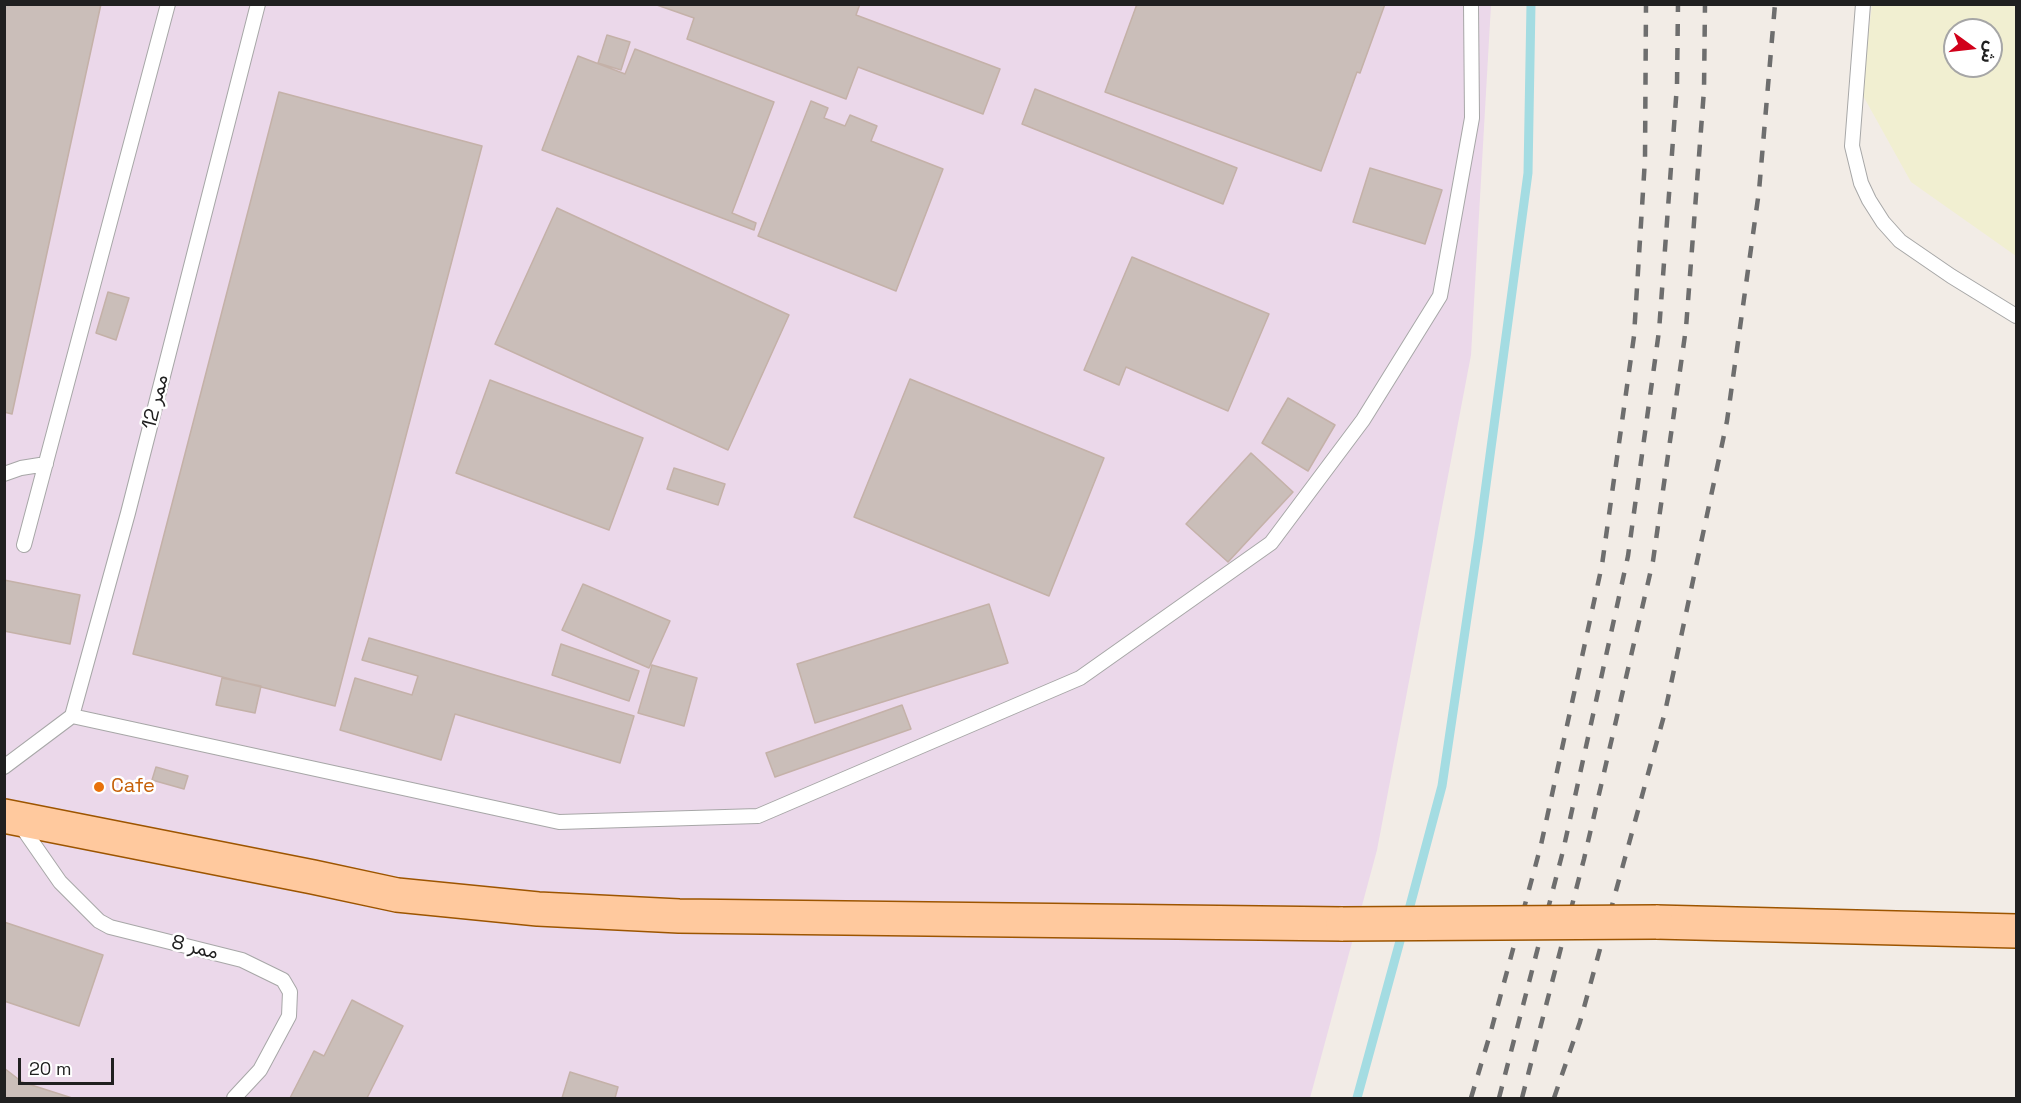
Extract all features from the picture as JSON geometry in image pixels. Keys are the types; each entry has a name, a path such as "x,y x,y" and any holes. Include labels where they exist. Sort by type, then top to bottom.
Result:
{"main road":[{"path":"10,818 120,838 397,895 538,909 679,916 1343,924 1656,922 2016,931"}],"lane":[{"path":"24,545 168,4"},
{"name":"ممر 12","path":"72,716 128,513 258,4"},
{"path":"4,767 72,716 559,822 758,816 1080,678 1271,543 1363,420 1440,296 1472,118 1471,4"},
{"path":"1863,4 1852,146 1861,183 1869,200 1883,222 1900,241 2016,316"},
{"path":"4,474 21,468 46,464"},
{"name":"ممر 8","path":"10,818 60,882 99,921 110,927 242,960 283,980 290,992 289,1016 260,1070 234,1098"}],"shaded area":[{"path":"5,5 1491,5 1471,355 1377,850 1310,1098 5,1098"},
{"path":"1872,5 2016,5 2016,256 1911,182 1861,92"}],"building":[{"path":"4,4 101,4 12,414 4,412"},
{"path":"860,4 856,15 1000,69 983,114 858,67 846,99 687,39 694,18 657,5"},
{"path":"1137,4 1385,4 1360,73 1357,72 1321,171 1105,92"},
{"path":"607,35 630,42 621,70 598,63"},
{"path":"635,49 774,102 732,213 756,223 754,230 542,150 578,56 625,74"},
{"path":"1035,89 1237,168 1223,204 1022,124"},
{"path":"279,92 482,146 335,706 133,654"},
{"path":"811,101 828,108 824,118 845,126 850,115 877,126 871,141 943,169 896,291 758,236"},
{"path":"1370,168 1442,190 1425,244 1353,222"},
{"path":"557,208 789,315 728,450 495,344"},
{"path":"1132,257 1269,314 1228,411 1126,367 1119,385 1084,370"},
{"path":"108,292 129,298 116,340 96,333"},
{"path":"910,379 1104,458 1049,596 854,517"},
{"path":"490,380 643,438 609,530 456,473"},
{"path":"1288,398 1335,425 1308,471 1262,443"},
{"path":"1251,453 1293,492 1228,562 1186,524"},
{"path":"674,468 725,484 718,505 667,489"},
{"path":"4,580 80,595 70,644 4,631"},
{"path":"583,584 670,621 649,668 562,630"},
{"path":"989,604 1008,663 815,723 797,664"},
{"path":"369,638 634,716 620,763 455,714 441,760 340,730 355,678 412,695 418,676 362,660"},
{"path":"561,644 639,671 629,701 552,675"},
{"path":"652,665 697,678 684,726 638,713"},
{"path":"222,678 261,686 255,713 216,705"},
{"path":"902,705 911,729 775,777 766,753"},
{"path":"156,767 188,776 184,789 152,780"},
{"path":"4,922 103,955 79,1026 4,1001"},
{"path":"352,1000 403,1026 367,1098 290,1098 314,1051 324,1056"},
{"path":"4,1068 22,1082 72,1098 4,1098"},
{"path":"570,1072 618,1087 615,1098 562,1098"}],"waterway":[{"path":"1407,917 1442,786 1479,537 1528,173 1531,4"},
{"path":"1357,1098 1403,930"}],"railway":[{"path":"1471,1098 1541,845 1602,565 1634,336 1645,159 1646,4"},
{"path":"1499,1098 1563,851 1628,556 1659,331 1677,85 1678,4"},
{"path":"1522,1098 1584,859 1653,561 1686,328 1704,90 1705,4"},
{"path":"1554,1098 1580,1022 1665,712 1727,421 1759,191 1775,4"}],"place":[{"name":"Cafe","path":"99,787"}]}
